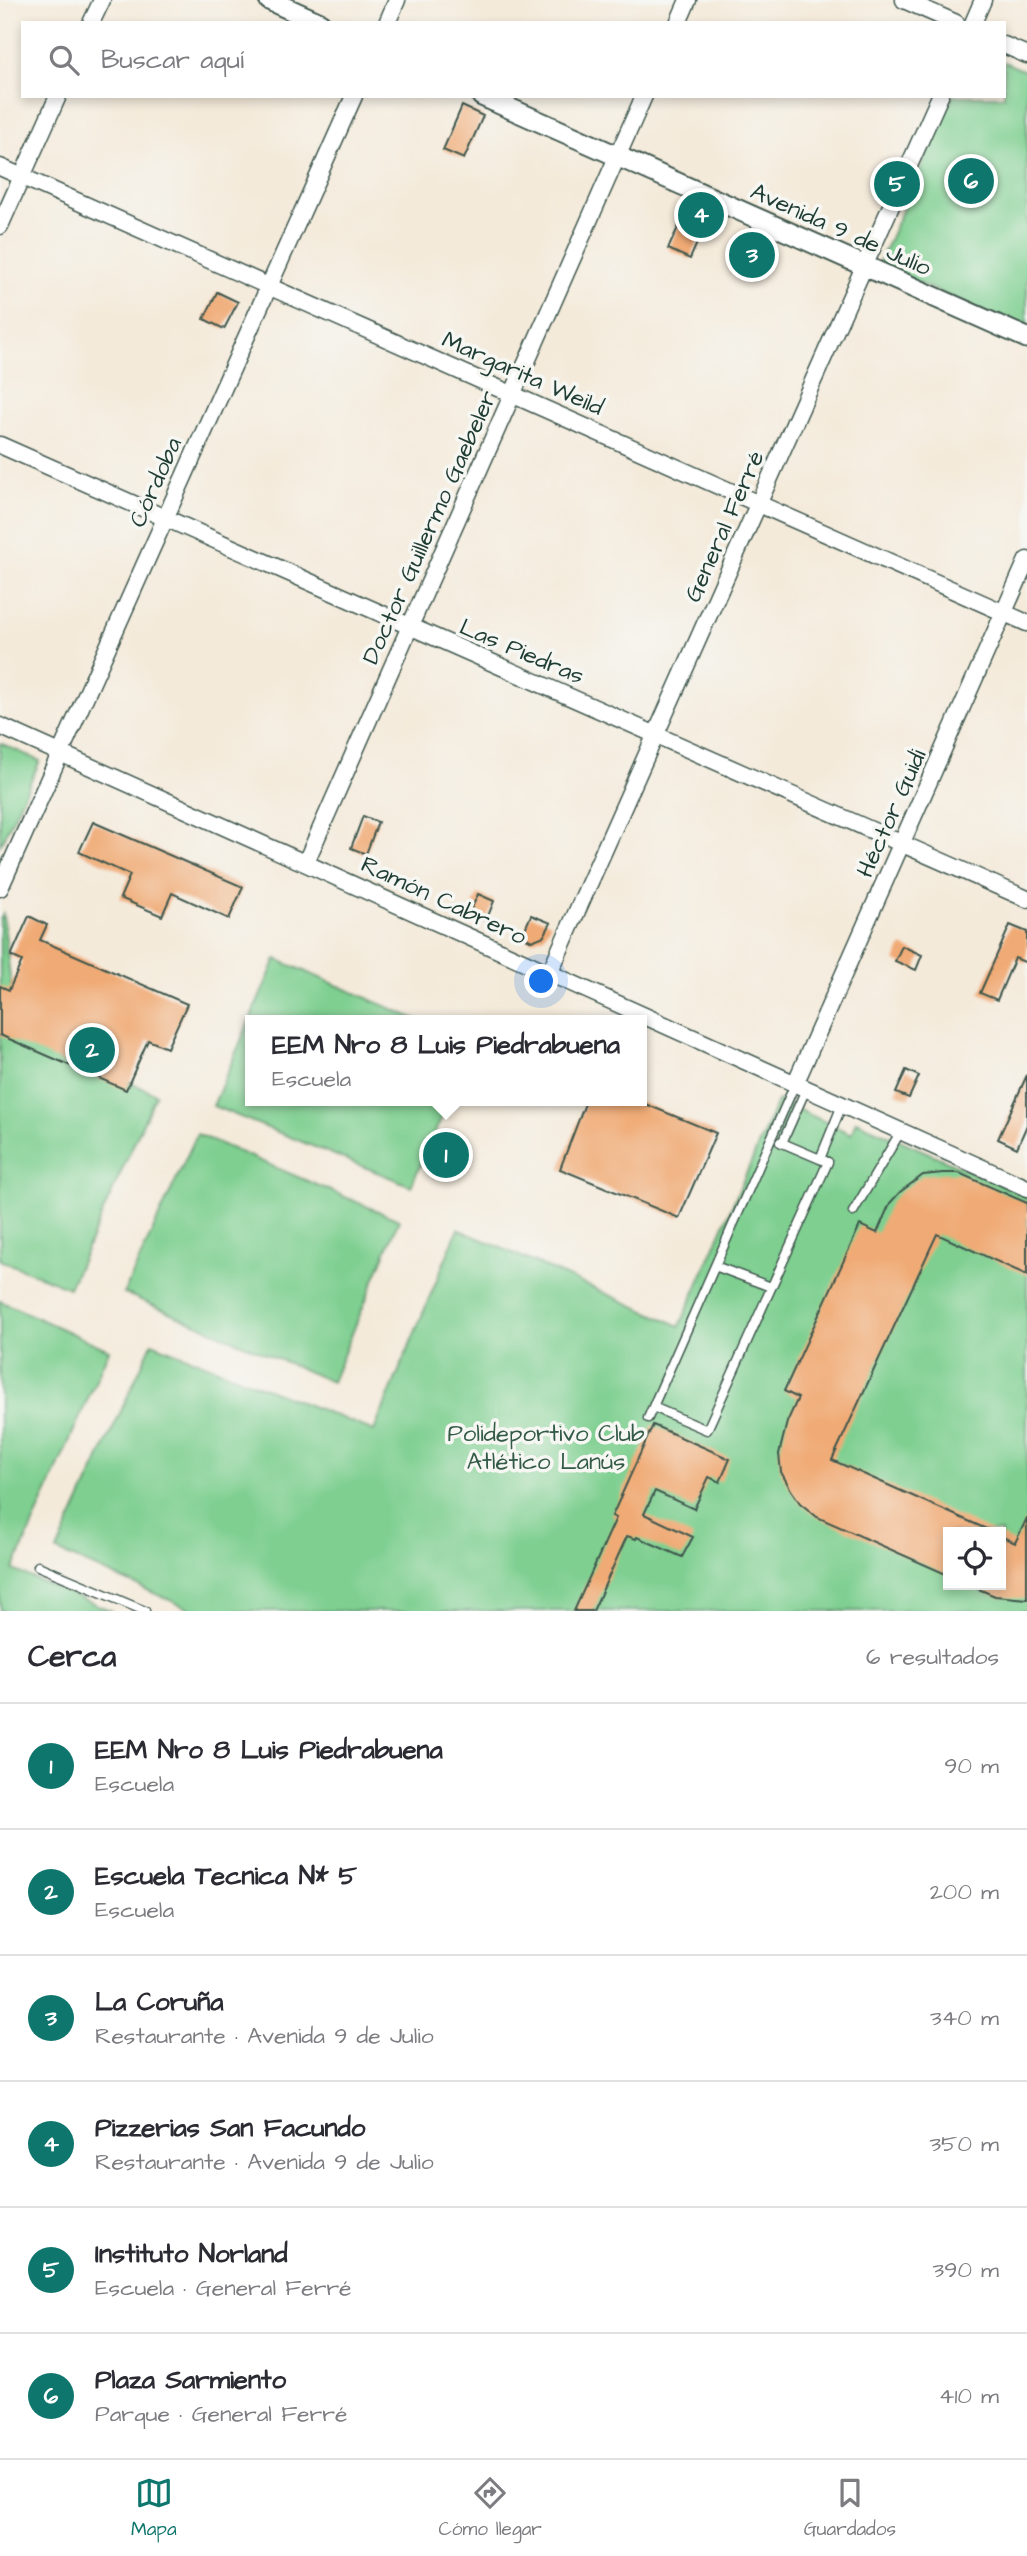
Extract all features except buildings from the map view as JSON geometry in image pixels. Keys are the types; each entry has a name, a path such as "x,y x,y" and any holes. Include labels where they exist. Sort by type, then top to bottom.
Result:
{"street":[{"path":"93,21 102,0"},
{"path":"269,0 316,21"},
{"path":"388,21 397,0"},
{"path":"679,21 688,0"},
{"path":"904,0 951,21"},
{"path":"974,21 983,0"},
{"path":"1006,45 1027,55"},
{"path":"0,226 57,98"},
{"name":"Córdoba","path":"0,888 353,98"},
{"name":"Avenida 9 de Julio","path":"486,98 1027,338"},
{"name":"Doctor Guillermo Gaebeler","path":"306,862 644,98"},
{"name":"General Ferré","path":"549,974 939,98"},
{"name":"Margarita Weild","path":"0,166 1027,623"},
{"name":"Las Piedras","path":"0,445 1027,899"},
{"name":"Héctor Guidi","path":"801,1086 903,842 1027,561"},
{"name":"Ramón Cabrero","path":"0,726 641,1015"},
{"name":"Ramón Cabrero","path":"647,1018 1027,1188"}],"lane":[{"path":"648,1418 771,1138 801,1086"},
{"path":"782,1143 801,1086"},
{"path":"820,1159 842,1105"},
{"path":"853,1212 901,1131"},
{"path":"653,1407 707,1430 828,1162 771,1138"},
{"path":"715,1266 771,1287"},
{"path":"37,1566 145,1611"}],"green space":[{"path":"1006,63 1027,72 1027,331 878,265 952,98 1006,98"},
{"path":"0,743 40,761 0,846"},
{"path":"3,914 16,1032 156,1094 69,1288 0,1260 0,920"},
{"path":"276,959 406,1015 252,1015"},
{"path":"245,1031 245,1106 447,1106 411,1186 213,1106"},
{"name":"Polideportivo Club Atlético Lanús","path":"778,1100 851,1134 856,1121 1027,1196 1027,1611 195,1611 57,1551 152,1343 374,1431 458,1229 680,1326"},
{"path":"197,1134 399,1220 332,1382 124,1293"},
{"path":"0,1301 109,1350 13,1570 112,1611 0,1611"}],"place":[{"name":"Plaza Sarmiento","path":"971,181"},
{"name":"Instituto Norland","path":"897,184"},
{"name":"Pizzerias San Facundo","path":"701,215"},
{"name":"La Coruña","path":"752,255"},
{"name":"Escuela Tecnica N* 5","path":"92,1050"},
{"name":"EEM Nro 8 Luis Piedrabuena","path":"446,1155"}]}
